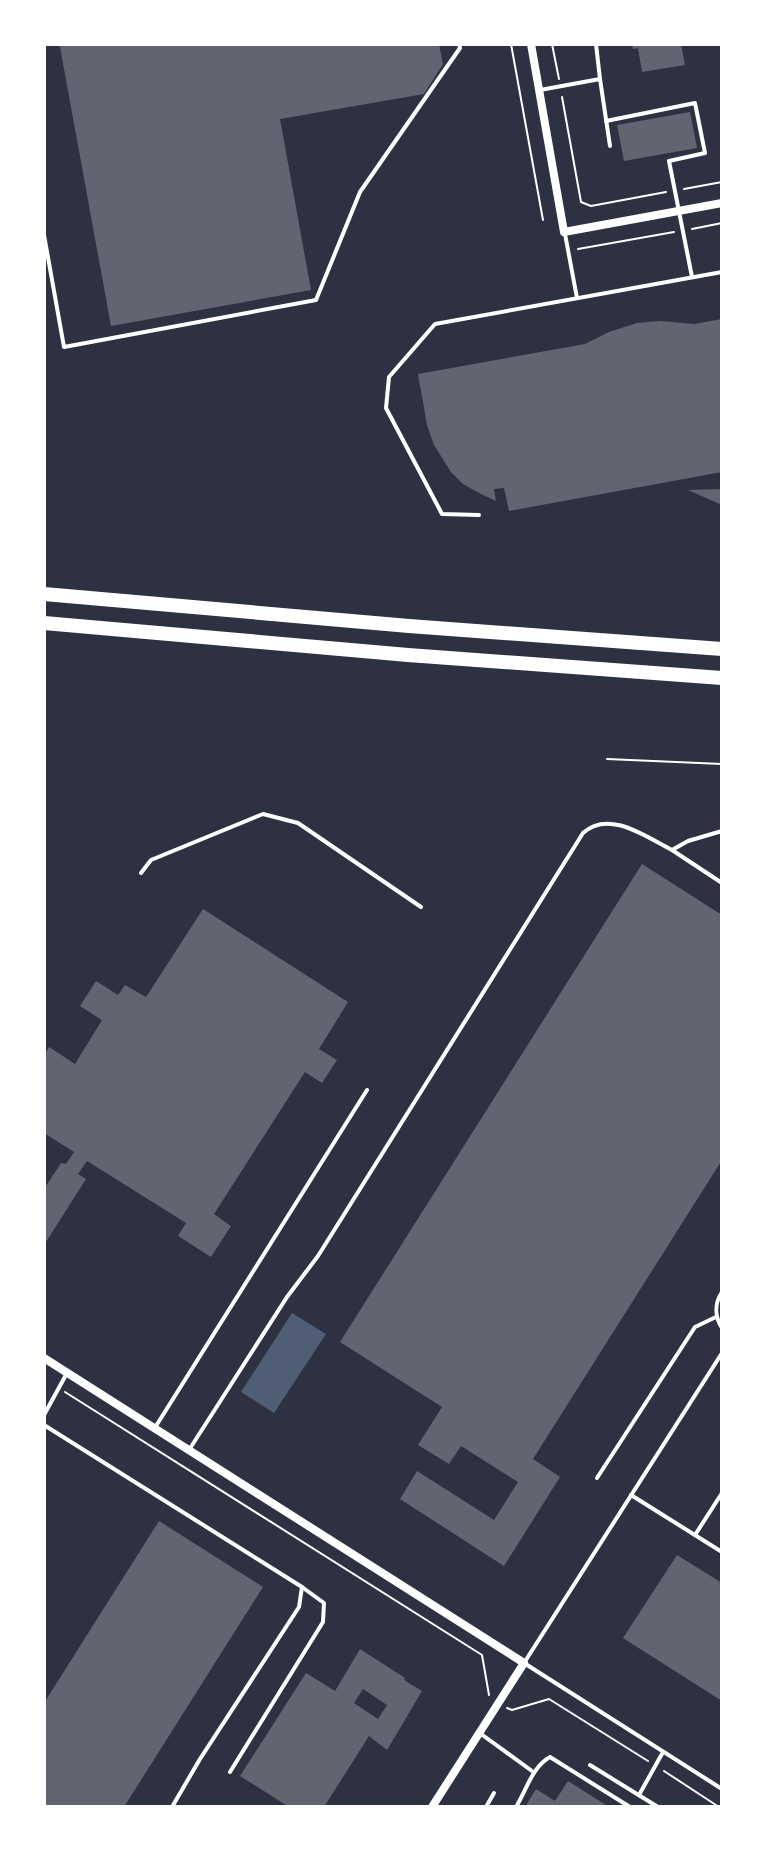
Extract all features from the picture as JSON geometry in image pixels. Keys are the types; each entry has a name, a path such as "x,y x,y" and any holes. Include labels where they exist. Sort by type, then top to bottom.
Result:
{"highway":[{"path":"44,594 722,649"},
{"path":"44,623 550,667 722,678"}],"street":[{"path":"531,44 564,232 722,203"},
{"path":"44,1358 524,1663 432,1807"}],"lane":[{"path":"44,235 64,347 316,300 360,192 460,48 459,44"},
{"path":"596,44 610,146"},
{"path":"540,90 600,79"},
{"path":"606,121 695,103 705,153 669,161 692,277"},
{"path":"564,232 577,298"},
{"path":"479,515 442,514 386,408 389,377 435,324 722,272"},
{"path":"141,873 151,860 263,814 298,823 421,907"},
{"path":"189,1450 287,1297 318,1256 583,833 590,827 620,824 672,850 722,883"},
{"path":"672,850 688,841 722,831"},
{"path":"154,1428 367,1090"},
{"path":"722,1292 716,1307 716,1317 722,1328"},
{"path":"597,1478 695,1327 716,1317"},
{"path":"722,1353 524,1663 722,1789"},
{"path":"44,1415 67,1373"},
{"path":"44,1425 324,1603 323,1622 230,1772"},
{"path":"695,1535 722,1493"},
{"path":"631,1495 722,1552"},
{"path":"172,1807 299,1607 302,1587"},
{"path":"479,1733 533,1772"},
{"path":"639,1795 663,1752"},
{"path":"516,1807 529,1786 533,1772 546,1759 554,1758 630,1807"},
{"path":"590,1765 658,1807"},
{"path":"486,1807 494,1793"}],"path":[{"path":"511,44 543,220"},
{"path":"552,44 581,202 591,206 722,182"},
{"path":"568,251 722,223"},
{"path":"607,759 722,764"},
{"path":"59,1388 482,1655 492,1698"},
{"path":"505,1707 512,1710 549,1699 719,1807"}],"water":[{"path":"292,1313 326,1334 274,1413 241,1392"}],"building":[{"path":"53,44 439,44 443,64 424,94 280,119 311,290 111,326 60,47"},
{"path":"632,44 681,44 685,65 642,72 638,48 633,49"},
{"path":"690,112 697,148 624,161 617,125"},
{"path":"722,319 722,472 509,511 504,488 494,489 496,501 463,484 451,472 434,445 427,425 418,374 585,344 637,323 660,321 694,324"},
{"path":"722,489 722,505 688,490"},
{"path":"642,864 722,915 722,1160 533,1459 560,1477 504,1566 400,1499 417,1471 494,1520 518,1482 461,1446 449,1464 418,1445 442,1407 340,1342"},
{"path":"203,909 348,1002 319,1049 337,1060 322,1083 305,1072 214,1214 231,1226 211,1257 178,1236 186,1223 87,1161 78,1174 86,1179 44,1245 44,1189 61,1163 66,1164 74,1152 44,1133 44,1055 49,1047 75,1064 102,1020 80,1006 96,981 118,995 125,985 146,997"},
{"path":"159,1521 263,1587 124,1807 44,1807 44,1703"},
{"path":"677,1555 722,1583 722,1701 623,1638"},
{"path":"360,1649 422,1691 387,1750 369,1736 324,1807 289,1807 240,1776 306,1673 335,1691","holes":["363,1689 387,1705 378,1719 354,1703"]},
{"path":"568,1781 609,1807 525,1807 536,1789 555,1801"}]}
